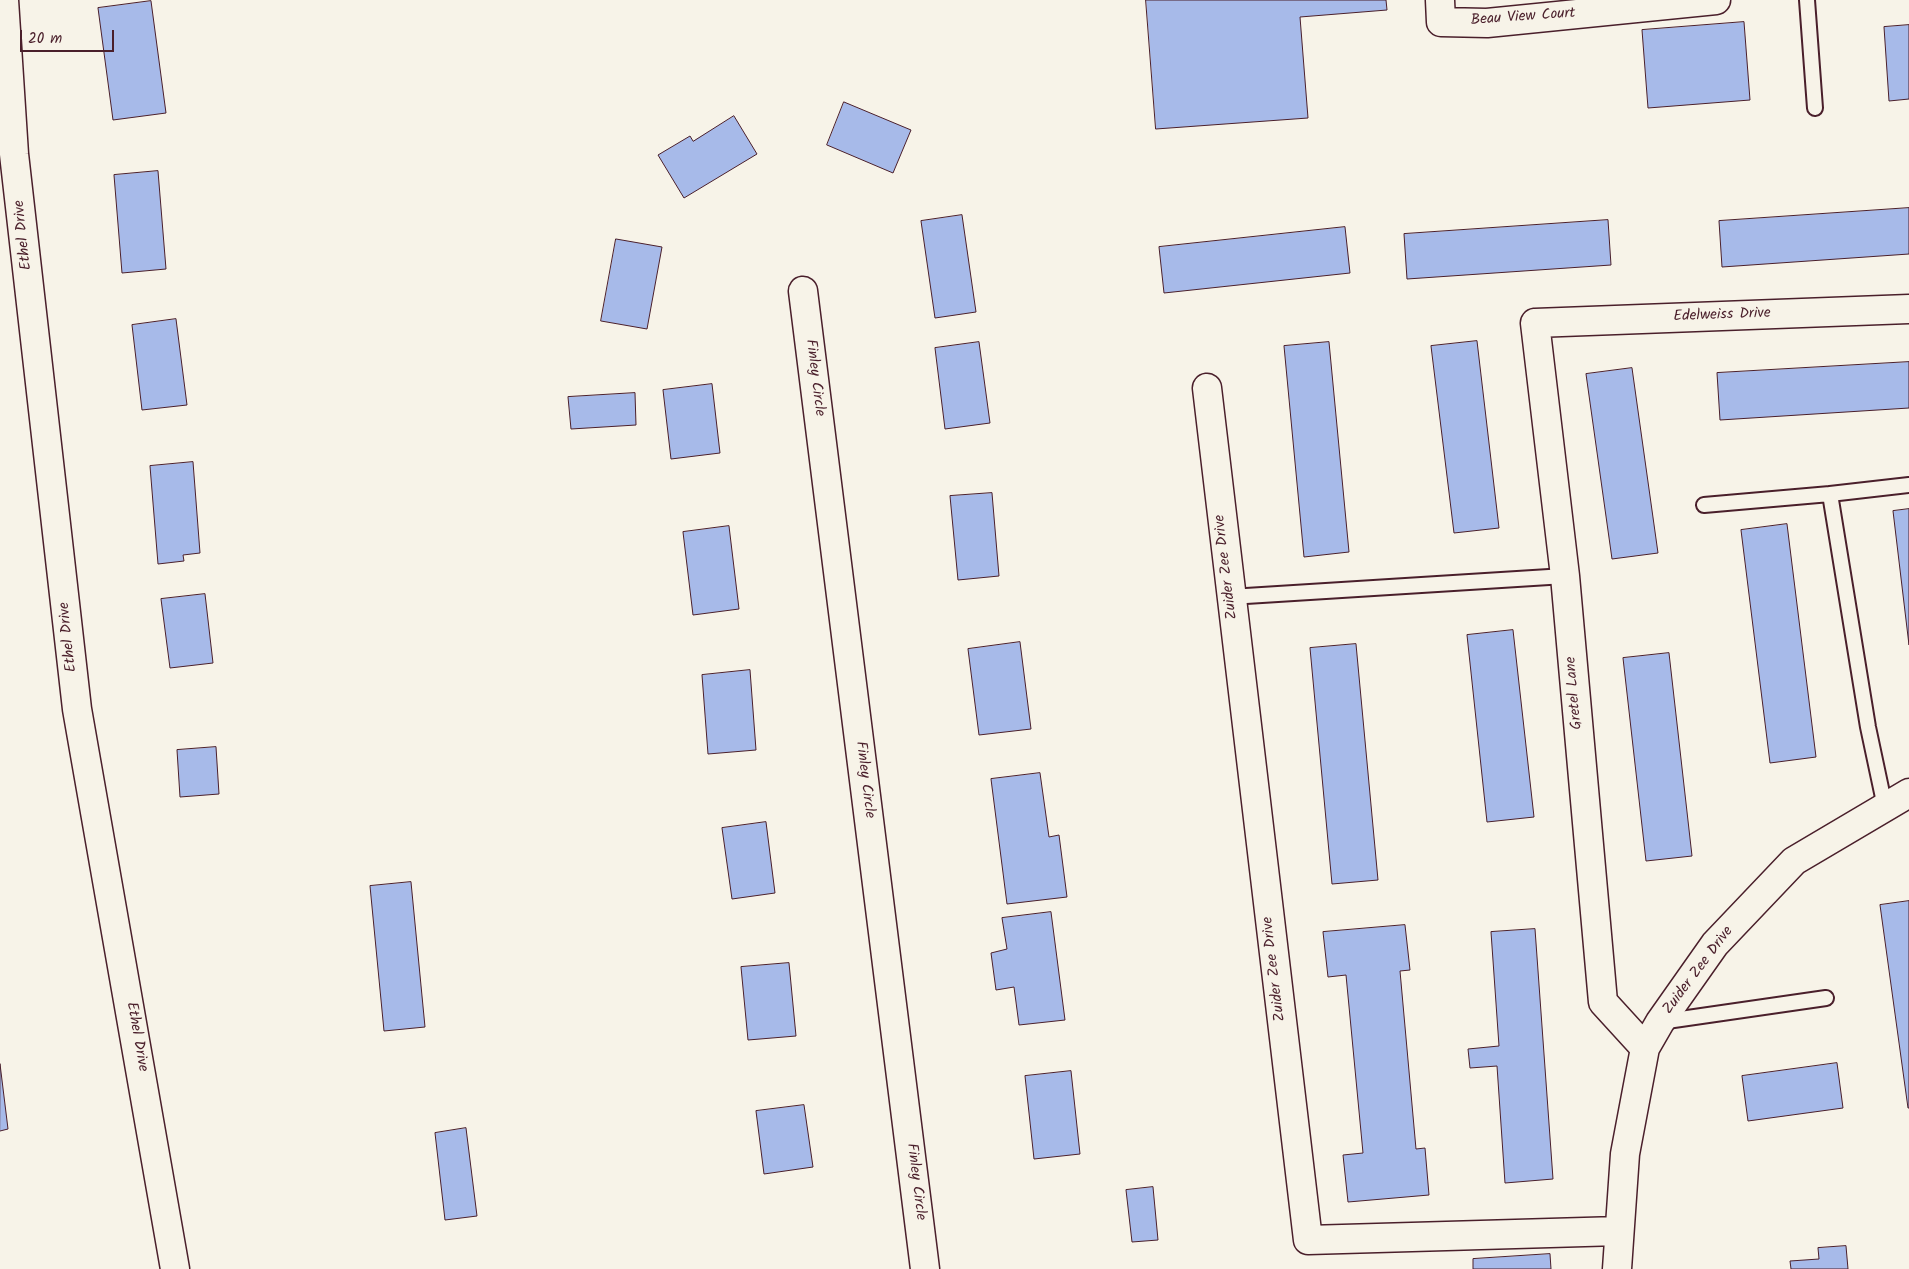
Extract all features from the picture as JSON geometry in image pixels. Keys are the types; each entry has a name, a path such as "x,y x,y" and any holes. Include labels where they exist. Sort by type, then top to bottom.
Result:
{"street":[{"name":"Ethel Drive","path":"4,0 14,154 78,709 175,1269"},
{"name":"Beau View Court","path":"1440,0 1441,22 1487,23 1716,0"},
{"name":"Finley Circle","path":"803,292 925,1269"},
{"name":"Edelweiss Drive","path":"1535,323 1909,309"},
{"name":"Gretel Lane","path":"1535,323 1565,576 1603,1002 1644,1048"},
{"name":"Zuider Zee Drive","path":"1207,388 1230,597 1308,1240 1619,1231"},
{"name":"Zuider Zee Drive","path":"1617,1269 1625,1154 1644,1048 1715,944 1794,861 1909,793"}],"lane":[{"path":"1807,0 1815,108"},
{"path":"1704,505 1909,486"},
{"path":"1830,494 1868,727 1885,807"},
{"path":"1230,597 1565,576"},
{"path":"1660,1022 1826,998"}],"building":[{"path":"1146,0 1386,0 1387,10 1300,17 1308,118 1156,129"},
{"path":"151,1 166,113 113,120 98,8"},
{"path":"1744,22 1750,100 1648,108 1642,30"},
{"path":"1909,25 1909,99 1889,101 1884,27"},
{"path":"844,102 911,130 893,173 827,145"},
{"path":"734,116 757,154 684,198 658,155 690,136 693,141"},
{"path":"158,171 166,269 122,273 114,175"},
{"path":"1909,208 1909,254 1722,267 1719,221"},
{"path":"962,215 976,312 935,318 921,221"},
{"path":"1608,220 1611,265 1407,279 1404,234"},
{"path":"1345,227 1350,273 1164,293 1159,247"},
{"path":"616,239 662,247 647,329 601,321"},
{"path":"176,319 187,405 142,410 132,325"},
{"path":"1477,341 1499,528 1454,533 1431,346"},
{"path":"979,342 990,423 945,429 935,348"},
{"path":"1329,342 1349,552 1304,557 1284,346"},
{"path":"1909,362 1909,408 1720,420 1717,373"},
{"path":"1632,368 1658,553 1612,559 1586,374"},
{"path":"712,384 720,453 671,459 663,390"},
{"path":"635,393 636,425 571,429 568,397"},
{"path":"193,462 200,553 183,555 184,561 158,564 150,466"},
{"path":"992,493 999,576 958,580 950,496"},
{"path":"1909,509 1909,645 1893,511"},
{"path":"1787,524 1816,757 1770,763 1741,530"},
{"path":"729,526 739,609 693,615 683,532"},
{"path":"205,594 213,663 170,668 161,599"},
{"path":"1513,630 1534,817 1487,822 1467,635"},
{"path":"1020,642 1031,729 979,735 968,649"},
{"path":"1356,644 1378,880 1332,884 1310,648"},
{"path":"1669,653 1692,856 1646,861 1623,658"},
{"path":"750,670 756,750 708,754 702,675"},
{"path":"216,747 219,794 180,797 177,750"},
{"path":"1040,773 1049,837 1059,835 1067,897 1007,904 991,779"},
{"path":"766,822 775,893 732,899 722,828"},
{"path":"411,882 425,1027 384,1031 370,886"},
{"path":"1909,901 1909,1108 1908,1108 1880,905"},
{"path":"1051,912 1065,1020 1019,1025 1014,987 996,990 991,953 1007,949 1002,918"},
{"path":"1405,925 1410,970 1400,971 1416,1149 1425,1148 1429,1195 1348,1202 1343,1155 1363,1153 1346,975 1328,977 1323,932"},
{"path":"1535,929 1553,1179 1505,1183 1497,1066 1470,1068 1468,1049 1499,1046 1491,932"},
{"path":"789,963 796,1036 748,1040 741,967"},
{"path":"1837,1063 1843,1108 1748,1121 1742,1076"},
{"path":"0,1064 8,1129 0,1131"},
{"path":"1071,1071 1080,1154 1034,1159 1025,1076"},
{"path":"804,1105 813,1167 764,1174 756,1111"},
{"path":"466,1128 477,1216 445,1220 435,1133"},
{"path":"1153,1187 1158,1240 1132,1242 1126,1190"},
{"path":"1846,1246 1848,1269 1791,1269 1790,1261 1819,1259 1818,1248"},
{"path":"1550,1254 1551,1269 1473,1269 1473,1259"}]}
